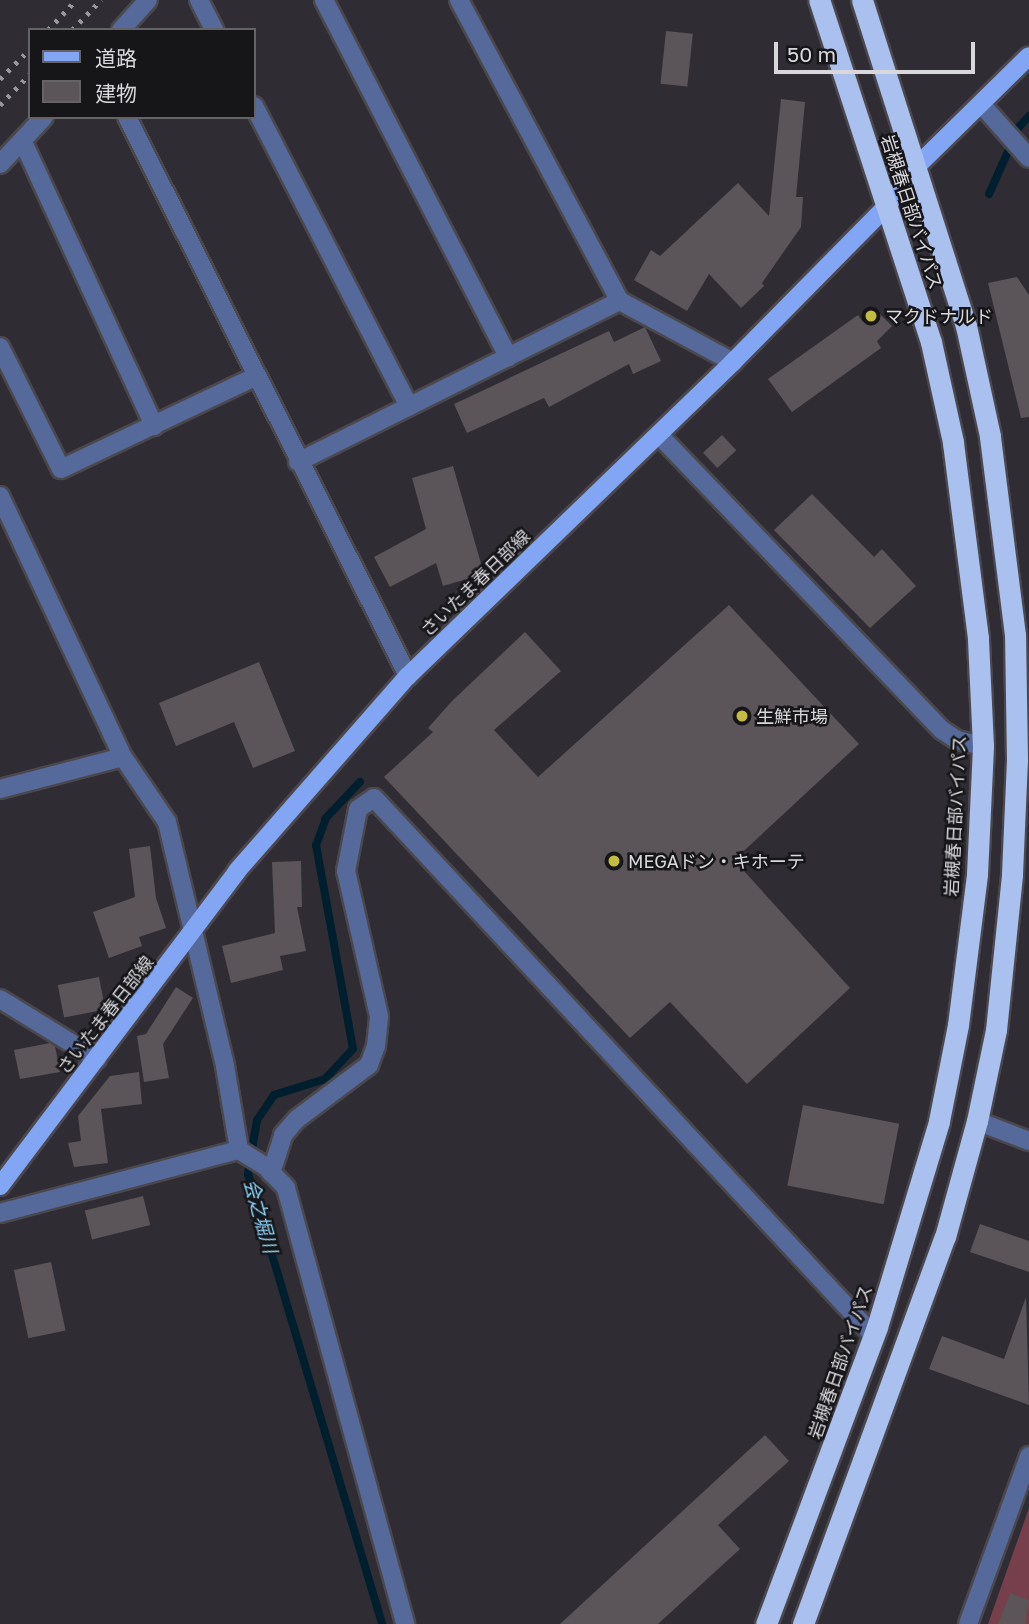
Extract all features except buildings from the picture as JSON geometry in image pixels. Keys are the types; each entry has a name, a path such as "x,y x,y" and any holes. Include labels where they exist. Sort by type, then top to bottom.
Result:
{"highway":[{"name":"岩槻春日部バイパス","path":"766,1624 874,1336 911,1228 958,1025 977,873 983,746 978,638 953,442 931,342 819,0"},
{"name":"岩槻春日部バイパス","path":"803,1624 945,1237 977,1121 996,1030 1012,874 1017,760 1015,635 1006,541 988,424 966,326 862,0"}],"main road":[{"name":"さいたま春日部線","path":"0,1186 192,936 237,872 408,676 733,362 886,207 916,167 1029,56"}],"street":[{"path":"123,28 148,0"},
{"path":"199,0 213,28"},
{"path":"324,0 508,357"},
{"path":"459,0 620,301 733,362"},
{"path":"981,104 1027,156"},
{"path":"256,110 409,406"},
{"path":"0,164 42,119"},
{"path":"128,119 255,377 408,676"},
{"path":"23,142 154,426"},
{"path":"298,462 620,301"},
{"path":"0,347 61,468 255,377"},
{"path":"659,435 942,730 957,740 983,746"},
{"path":"0,496 123,757 167,822 225,1066 240,1151 266,1168 286,1188 405,1624"},
{"path":"0,789 123,757"},
{"path":"266,1168 283,1135 297,1119 369,1065 376,1046 379,1016 346,871 358,809 374,798 874,1336"},
{"path":"0,999 97,1059"},
{"path":"977,1121 1029,1141"},
{"path":"0,1213 240,1151"},
{"path":"968,1624 1029,1456"}],"shaded area":[{"path":"1029,1508 1029,1624 988,1624"}],"waterway":[{"name":"会之堀川","path":"989,194 1019,127 1029,116"},
{"name":"会之堀川","path":"360,782 326,818 316,845 353,1049 325,1079 274,1095 257,1120 248,1174 382,1624"}],"railway":[{"path":"50,28 76,0"},
{"path":"74,28 101,0"},
{"path":"0,79 28,51"},
{"path":"0,105 28,76"}],"place":[{"name":"マクドナルド","path":"871,316"},
{"name":"生鮮市場","path":"742,716"},
{"name":"MEGAドン・キホーテ","path":"614,861"}]}
